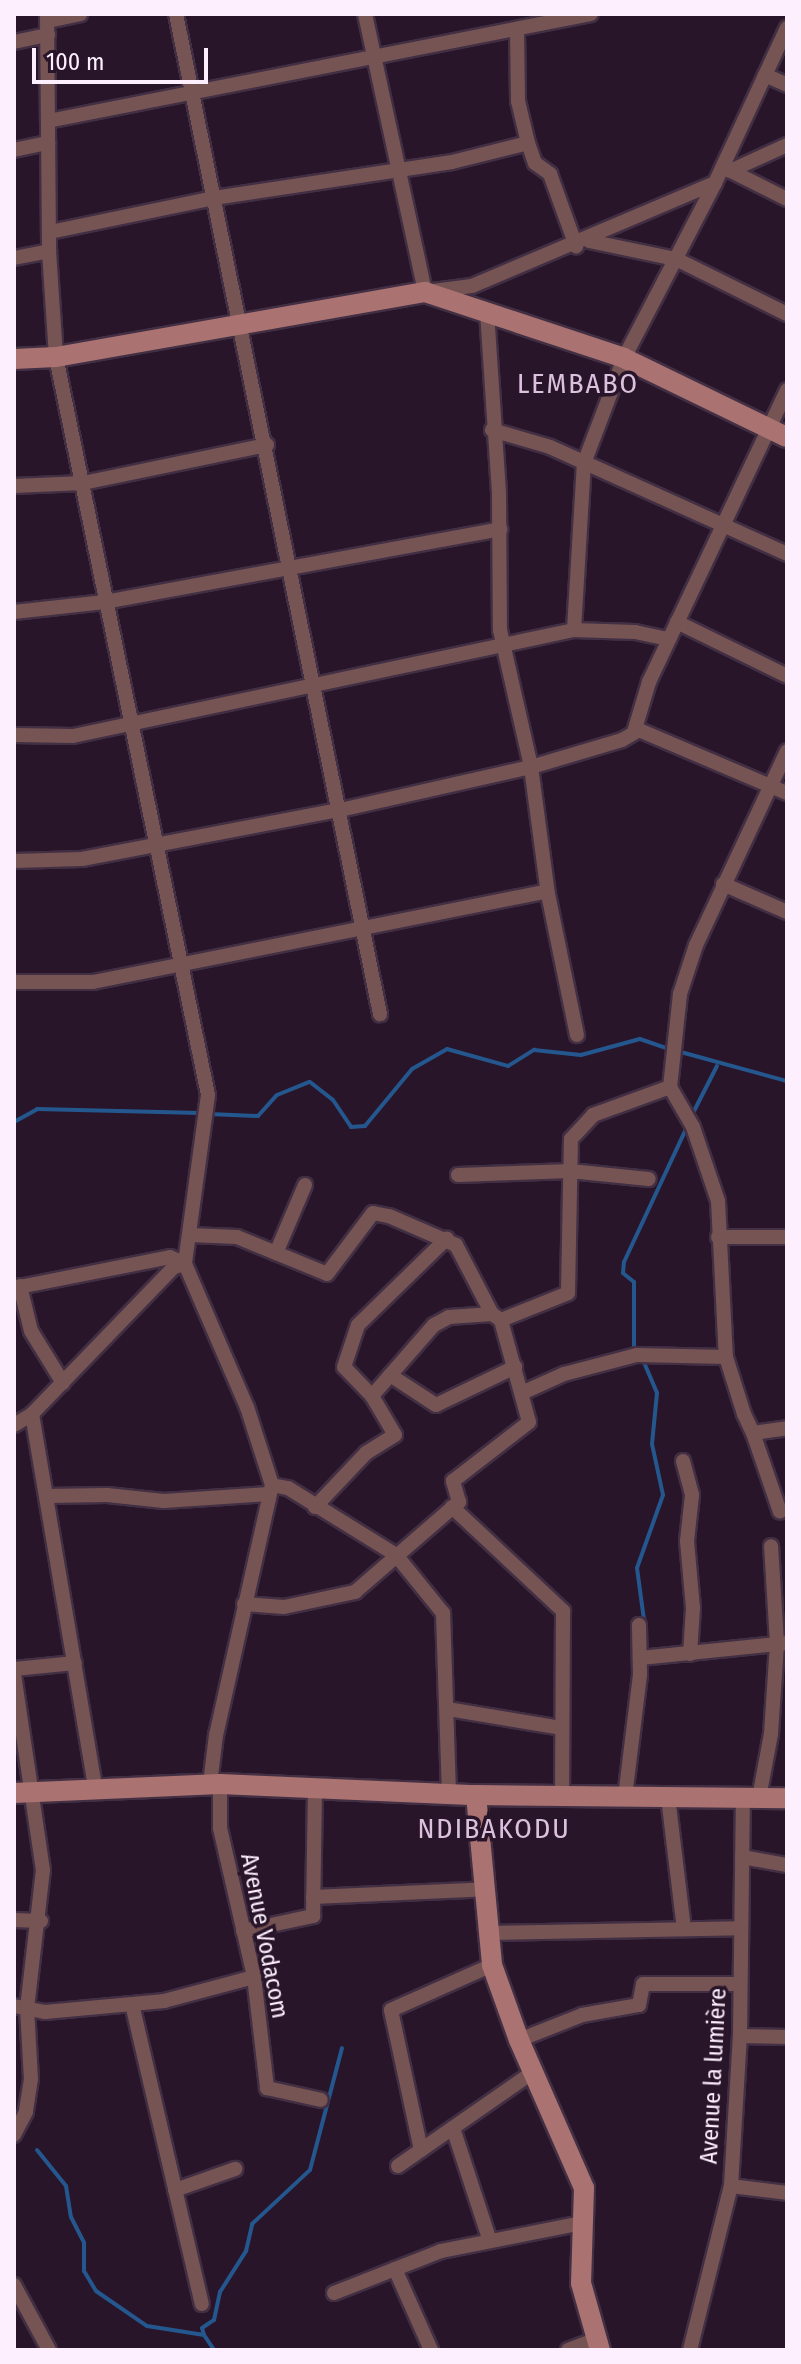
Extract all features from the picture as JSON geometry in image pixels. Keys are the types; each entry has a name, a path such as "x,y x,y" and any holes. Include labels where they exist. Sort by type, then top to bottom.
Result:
{"street":[{"path":"14,42 48,23 80,14"},
{"path":"176,14 267,445 312,685 380,1014"},
{"path":"365,14 425,292"},
{"path":"48,121 591,14"},
{"path":"48,23 49,251 56,357 207,1117 185,1264 243,1395 270,1489"},
{"path":"574,630 584,463 624,358 715,183 726,169 787,28"},
{"path":"517,29 518,101 528,143 535,163 550,174 582,243"},
{"path":"765,75 787,85"},
{"path":"14,150 48,143"},
{"path":"50,232 214,198 399,167 452,162 528,143"},
{"path":"726,169 787,145"},
{"path":"726,169 787,199"},
{"path":"14,359 56,357 239,322 472,286 582,243 715,183"},
{"path":"582,243 676,259 787,314"},
{"path":"14,258 49,251"},
{"path":"425,292 624,358 778,433"},
{"path":"487,312 500,529 503,647 531,767 547,891 577,1035"},
{"path":"634,732 669,639 722,522 778,433 787,390"},
{"path":"492,430 584,463 722,522 787,554"},
{"path":"14,486 83,483 267,445"},
{"path":"14,612 104,602 500,529"},
{"path":"677,622 787,676"},
{"path":"14,735 73,736 574,630 635,632 669,639"},
{"path":"14,861 82,859 340,810 531,767 634,732 652,733 787,793"},
{"path":"780,1512 726,1357 718,1201 707,1163 670,1087 680,994 723,884 787,751"},
{"path":"723,884 787,912"},
{"path":"14,982 93,982 547,891"},
{"path":"372,1396 434,1325 449,1317 496,1317 568,1293 570,1171 576,1128 593,1115 670,1087"},
{"path":"458,1175 570,1171 649,1179"},
{"path":"276,1253 305,1185"},
{"path":"190,1235 237,1237 333,1272 373,1213 447,1238 496,1317 524,1392 529,1422 453,1481 459,1502 343,1597 284,1607 244,1604"},
{"path":"718,1237 787,1237"},
{"path":"315,1507 366,1453 395,1435 372,1396 344,1367 358,1325 447,1238"},
{"path":"63,1383 31,1331 17,1287 170,1257 185,1264"},
{"path":"14,1425 32,1414 174,1267 185,1264"},
{"path":"524,1392 564,1374 637,1355 726,1357"},
{"path":"390,1375 436,1405 515,1367"},
{"path":"32,1414 95,1787"},
{"path":"753,1433 787,1428"},
{"path":"683,1461 692,1495 687,1541 693,1608 690,1654"},
{"path":"46,1496 164,1501 288,1488 396,1555 446,1621 449,1795"},
{"name":"Avenue Vodacom","path":"270,1489 244,1604 215,1784 220,1828 254,1977 267,2088 321,2100"},
{"path":"452,1507 563,1611 562,1796"},
{"name":"Avenue la lumière","path":"690,2350 731,2186 740,2036 742,1857 751,1798 771,1734 782,1643 771,1546"},
{"path":"625,1797 640,1658 639,1625"},
{"path":"640,1658 782,1643"},
{"path":"14,2135 26,2112 31,2079 20,2007 41,1921 43,1870 35,1791 14,1672 75,1663"},
{"path":"448,1709 561,1728"},
{"path":"14,1793 215,1784 449,1795 787,1798"},
{"path":"243,1931 313,1916 315,1789"},
{"path":"476,1795 492,1965 519,2040 584,2188 581,2283 598,2344 568,2350"},
{"path":"668,1797 684,1929"},
{"path":"742,1857 787,1865"},
{"path":"313,1897 486,1889"},
{"path":"14,1920 41,1921"},
{"path":"489,1933 741,1928"},
{"path":"421,2150 391,2010 492,1965"},
{"path":"20,2007 45,2012 132,2004 254,1977"},
{"path":"519,2040 582,2015 639,2005 643,1984 740,1984"},
{"path":"132,2004 202,2304"},
{"path":"740,2036 787,2037"},
{"path":"398,2166 533,2072"},
{"path":"453,2128 489,2238"},
{"path":"175,2190 235,2169"},
{"path":"731,2186 787,2193"},
{"path":"334,2293 489,2238 583,2223"},
{"path":"395,2269 430,2349"},
{"path":"14,2285 49,2350"}],"waterway":[{"path":"209,1114 258,1116 277,1095 310,1082 333,1100 351,1127 365,1126 412,1069 447,1049 508,1066 534,1050 581,1055 640,1039 669,1049"},
{"path":"677,1051 787,1081"},
{"path":"692,1115 717,1066"},
{"path":"14,1122 37,1109 200,1113"},
{"path":"634,1351 634,1282 623,1273 624,1262 687,1127"},
{"path":"643,1360 657,1393 652,1444 663,1495 637,1568 645,1627"},
{"path":"204,2335 202,2328 214,2320 220,2292 246,2251 252,2224 310,2170 342,2048"},
{"path":"37,2150 66,2186 71,2217 84,2243 84,2271 96,2291 147,2326 204,2335 214,2350"}],"district":[{"name":"LEMBABO","path":"578,384"},
{"name":"NDIBAKODU","path":"494,1829"}]}
